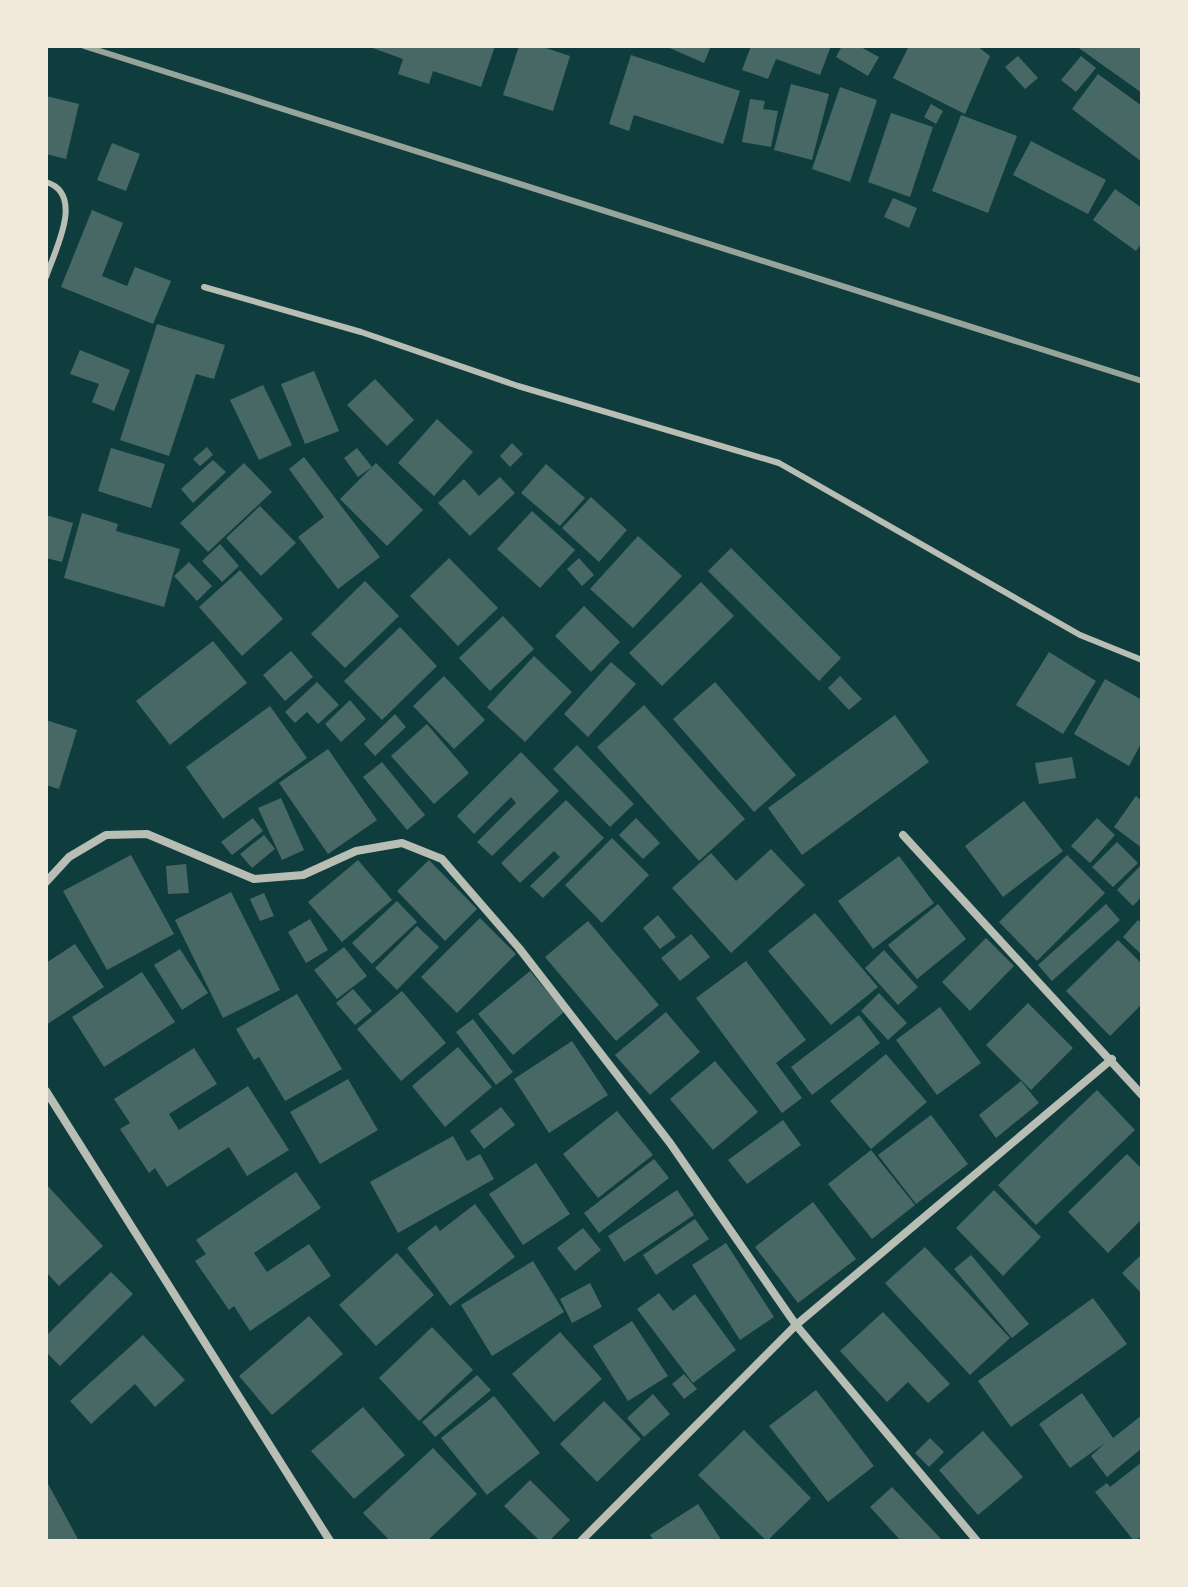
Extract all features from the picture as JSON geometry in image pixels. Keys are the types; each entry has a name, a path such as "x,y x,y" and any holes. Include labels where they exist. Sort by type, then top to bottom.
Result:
{"street":[{"path":"46,882 69,857 106,835 147,834 254,879 303,875 356,851 402,843 442,859 519,948 670,1143 796,1325 977,1541"},
{"path":"903,835 1142,1095"},
{"path":"581,1541 796,1325 1112,1059"},
{"path":"46,1091 330,1541"}],"lane":[{"path":"46,182 54,185 64,198 67,214 46,277"},
{"path":"204,287 361,332 518,386 779,463 1080,635 1142,660"}],"building":[{"path":"367,46 495,46 481,87 433,71 429,84 398,74 403,59"},
{"path":"519,46 540,46 570,56 553,111 503,95"},
{"path":"665,46 711,46 704,63"},
{"path":"751,46 831,46 820,75 776,59 768,79 742,70"},
{"path":"842,46 859,46 879,57 868,76 836,57"},
{"path":"909,46 977,46 990,56 965,114 893,78"},
{"path":"1076,46 1142,46 1142,93"},
{"path":"631,55 740,91 723,144 634,115 629,131 609,124"},
{"path":"1018,56 1038,78 1025,89 1005,67"},
{"path":"1081,56 1096,68 1076,92 1061,80"},
{"path":"1098,74 1142,106 1142,162 1072,109"},
{"path":"791,84 829,94 812,160 774,150"},
{"path":"840,87 877,100 850,182 812,169"},
{"path":"46,96 79,104 66,159 46,154"},
{"path":"750,99 765,101 763,109 778,111 771,147 742,142"},
{"path":"931,104 943,111 936,124 924,117"},
{"path":"891,113 933,127 910,197 868,182"},
{"path":"961,115 1017,136 988,213 932,191"},
{"path":"1031,141 1106,180 1088,214 1013,175"},
{"path":"112,143 140,154 126,191 97,180"},
{"path":"1115,189 1142,208 1142,243 1136,251 1093,220"},
{"path":"893,198 917,208 909,228 884,217"},
{"path":"92,210 123,223 102,276 127,286 135,267 171,281 153,324 61,287"},
{"path":"157,324 225,345 214,379 196,374 169,456 120,440"},
{"path":"80,350 130,370 114,411 92,402 99,384 70,374"},
{"path":"314,371 339,431 305,444 281,384"},
{"path":"375,379 414,420 387,446 347,405"},
{"path":"263,385 292,445 259,460 230,400"},
{"path":"437,419 473,452 434,496 398,463"},
{"path":"512,443 523,454 510,467 500,456"},
{"path":"207,447 213,455 200,466 193,459"},
{"path":"111,448 165,464 151,508 98,491"},
{"path":"357,448 372,467 358,477 344,458"},
{"path":"304,457 380,557 338,589 298,537 324,517 289,469"},
{"path":"213,460 226,472 193,503 181,489"},
{"path":"244,463 272,492 208,552 180,523"},
{"path":"376,463 423,510 387,546 340,499"},
{"path":"546,464 585,498 560,526 521,493"},
{"path":"500,477 515,493 470,536 438,503 464,479 479,496"},
{"path":"591,497 627,530 599,562 562,528"},
{"path":"260,506 296,543 261,576 226,538"},
{"path":"532,511 575,550 540,588 497,549"},
{"path":"82,513 118,524 116,531 180,549 164,607 64,578"},
{"path":"46,515 73,523 62,562 46,558"},
{"path":"638,536 682,576 633,628 590,589"},
{"path":"220,544 239,566 222,582 202,561"},
{"path":"731,548 841,658 819,681 708,571"},
{"path":"449,558 498,608 458,646 410,596"},
{"path":"579,558 594,575 582,586 567,569"},
{"path":"189,562 212,586 197,601 174,576"},
{"path":"240,570 283,619 242,656 199,607"},
{"path":"365,581 399,616 345,668 311,634"},
{"path":"701,582 734,616 662,686 629,653"},
{"path":"584,606 620,642 591,672 555,636"},
{"path":"503,616 534,649 490,691 459,658"},
{"path":"400,627 437,666 382,720 344,681"},
{"path":"213,641 247,683 170,745 136,701"},
{"path":"291,651 313,677 285,701 263,675"},
{"path":"1049,652 1096,681 1063,734 1016,705"},
{"path":"534,656 572,692 525,742 487,707"},
{"path":"611,662 636,684 588,737 564,714"},
{"path":"444,676 485,720 454,749 413,706"},
{"path":"840,676 862,699 849,710 828,688"},
{"path":"1105,679 1142,700 1142,742 1129,766 1074,734"},
{"path":"317,682 339,705 318,724 307,712 295,723 285,712"},
{"path":"715,682 796,775 754,812 673,719"},
{"path":"350,700 366,719 341,742 325,724"},
{"path":"644,705 745,819 699,861 597,747"},
{"path":"270,706 307,758 223,819 186,767"},
{"path":"395,714 406,727 375,756 364,744"},
{"path":"895,715 929,762 802,855 768,808"},
{"path":"46,720 77,730 59,789 46,785"},
{"path":"427,724 469,773 434,804 391,756"},
{"path":"577,745 634,804 610,827 553,769"},
{"path":"328,749 377,820 328,854 279,783"},
{"path":"521,752 559,791 492,856 477,842 516,803 511,797 474,834 457,816"},
{"path":"1072,757 1076,778 1039,784 1035,763"},
{"path":"382,762 425,815 407,830 363,777"},
{"path":"1136,796 1142,801 1142,848 1114,827"},
{"path":"281,798 304,850 282,860 258,808"},
{"path":"566,800 604,838 543,898 530,886 560,857 554,851 520,883 501,863"},
{"path":"1024,801 1063,851 1003,897 965,846"},
{"path":"253,818 263,831 232,855 221,842"},
{"path":"636,818 660,843 643,859 619,835"},
{"path":"1097,818 1115,835 1090,863 1071,846"},
{"path":"264,835 275,849 252,868 240,854"},
{"path":"612,838 649,875 602,923 565,885"},
{"path":"1117,842 1138,863 1113,887 1092,867"},
{"path":"771,849 805,885 731,953 672,888 711,853 736,881"},
{"path":"131,855 174,934 107,970 63,891"},
{"path":"1067,855 1105,893 1037,961 999,922"},
{"path":"899,856 934,903 873,949 838,901"},
{"path":"358,860 392,900 342,942 308,902"},
{"path":"429,860 477,909 445,941 397,891"},
{"path":"186,864 189,893 168,894 166,866"},
{"path":"1142,864 1142,896 1133,906 1117,890"},
{"path":"231,892 280,990 223,1018 175,920"},
{"path":"264,893 274,916 260,921 250,899"},
{"path":"397,901 417,922 372,964 352,943"},
{"path":"938,904 966,939 917,979 888,945"},
{"path":"1106,904 1120,920 1052,981 1038,965"},
{"path":"815,913 878,987 831,1025 768,951"},
{"path":"658,915 676,937 660,949 643,928"},
{"path":"480,918 516,954 457,1013 421,977"},
{"path":"310,919 328,950 306,963 288,932"},
{"path":"1138,920 1142,924 1142,955 1123,937"},
{"path":"588,921 659,1005 616,1041 545,957"},
{"path":"417,926 439,947 397,990 375,968"},
{"path":"691,934 710,957 680,981 661,958"},
{"path":"986,938 1014,966 970,1011 942,982"},
{"path":"1118,940 1142,964 1142,1004 1110,1036 1066,991"},
{"path":"75,944 104,987 46,1025 46,963"},
{"path":"344,947 367,976 337,999 314,970"},
{"path":"180,949 208,993 182,1010 154,965"},
{"path":"884,950 918,987 898,1005 865,968"},
{"path":"746,961 806,1040 776,1063 802,1098 782,1113 696,998"},
{"path":"530,971 564,1012 513,1055 478,1014"},
{"path":"142,972 175,1022 104,1067 72,1017"},
{"path":"353,989 372,1011 355,1025 336,1003"},
{"path":"402,991 446,1043 401,1081 357,1029"},
{"path":"879,993 907,1023 888,1040 861,1011"},
{"path":"297,994 342,1069 285,1101 259,1057 254,1060 236,1029"},
{"path":"1028,1003 1073,1048 1031,1090 986,1045"},
{"path":"940,1007 981,1063 937,1095 896,1040"},
{"path":"666,1012 700,1052 650,1095 615,1055"},
{"path":"859,1015 880,1043 812,1095 791,1067"},
{"path":"473,1019 513,1072 496,1085 456,1032"},
{"path":"572,1041 608,1095 549,1133 514,1079"},
{"path":"458,1047 492,1087 445,1127 412,1086"},
{"path":"194,1048 217,1084 169,1114 179,1130 248,1086 289,1150 247,1176 229,1147 167,1187 155,1168 149,1173 120,1129 130,1123 114,1099"},
{"path":"886,1054 927,1102 871,1149 830,1101"},
{"path":"715,1061 758,1112 713,1150 670,1099"},
{"path":"348,1079 378,1130 320,1164 290,1112"},
{"path":"1021,1081 1039,1103 996,1138 979,1115"},
{"path":"1097,1090 1135,1130 1036,1225 998,1185"},
{"path":"501,1107 515,1125 484,1149 470,1131"},
{"path":"617,1111 653,1155 598,1198 563,1154"},
{"path":"931,1115 968,1164 916,1204 878,1155"},
{"path":"783,1120 801,1145 747,1184 728,1160"},
{"path":"453,1136 467,1161 480,1154 494,1179 398,1233 370,1182"},
{"path":"871,1150 915,1205 872,1239 828,1184"},
{"path":"1127,1154 1142,1169 1142,1219 1108,1253 1068,1212"},
{"path":"654,1159 669,1178 599,1233 584,1213"},
{"path":"536,1163 570,1214 523,1245 489,1194"},
{"path":"296,1172 321,1208 254,1253 267,1272 309,1244 331,1276 250,1331 234,1306 229,1310 195,1261 206,1254 196,1240"},
{"path":"46,1184 103,1246 59,1286 46,1272"},
{"path":"677,1190 694,1215 624,1262 608,1236"},
{"path":"994,1190 1041,1237 1003,1276 956,1228"},
{"path":"813,1202 856,1259 798,1303 755,1247"},
{"path":"475,1204 515,1257 450,1306 407,1248 436,1225 440,1231"},
{"path":"695,1219 709,1239 656,1275 643,1255"},
{"path":"583,1228 601,1250 575,1271 557,1248"},
{"path":"726,1243 774,1317 740,1340 692,1265"},
{"path":"925,1247 1010,1338 970,1375 885,1283"},
{"path":"397,1253 434,1295 376,1346 339,1305"},
{"path":"1142,1254 1142,1294 1122,1273"},
{"path":"971,1255 1029,1324 1012,1338 954,1269"},
{"path":"533,1261 564,1312 492,1356 461,1305"},
{"path":"111,1272 133,1294 60,1366 46,1352 46,1336"},
{"path":"590,1283 602,1307 572,1323 560,1299"},
{"path":"659,1293 673,1311 695,1294 736,1350 693,1383 637,1309"},
{"path":"1093,1298 1127,1344 1011,1427 978,1381"},
{"path":"883,1312 950,1384 928,1403 908,1382 887,1402 840,1351"},
{"path":"309,1316 343,1354 272,1415 239,1376"},
{"path":"632,1321 668,1376 628,1401 593,1346"},
{"path":"432,1327 473,1370 419,1421 379,1378"},
{"path":"560,1332 602,1379 554,1422 512,1374"},
{"path":"143,1335 185,1380 155,1407 135,1384 91,1424 70,1401"},
{"path":"684,1374 697,1389 684,1399 672,1384"},
{"path":"477,1375 491,1390 435,1437 422,1422"},
{"path":"816,1390 874,1466 828,1502 769,1426"},
{"path":"1082,1393 1113,1438 1142,1415 1142,1448 1107,1477 1091,1456 1105,1443 1070,1468 1039,1424"},
{"path":"653,1394 670,1414 644,1437 627,1418"},
{"path":"494,1396 540,1453 487,1495 441,1438"},
{"path":"604,1401 641,1439 597,1482 560,1444"},
{"path":"363,1407 405,1455 354,1499 311,1451"},
{"path":"744,1430 811,1498 767,1541 698,1475"},
{"path":"983,1431 1023,1477 978,1515 939,1470"},
{"path":"930,1438 944,1452 929,1467 915,1453"},
{"path":"433,1448 477,1494 427,1541 390,1541 363,1513"},
{"path":"1142,1462 1142,1536 1134,1541 1095,1492 1107,1483 1110,1487"},
{"path":"46,1480 79,1541 46,1541"},
{"path":"530,1480 570,1520 549,1541 540,1541 504,1506"},
{"path":"892,1487 943,1541 901,1541 870,1507"},
{"path":"698,1504 722,1541 654,1541 650,1535"}],"railway":[{"path":"84,46 1142,381"}]}
